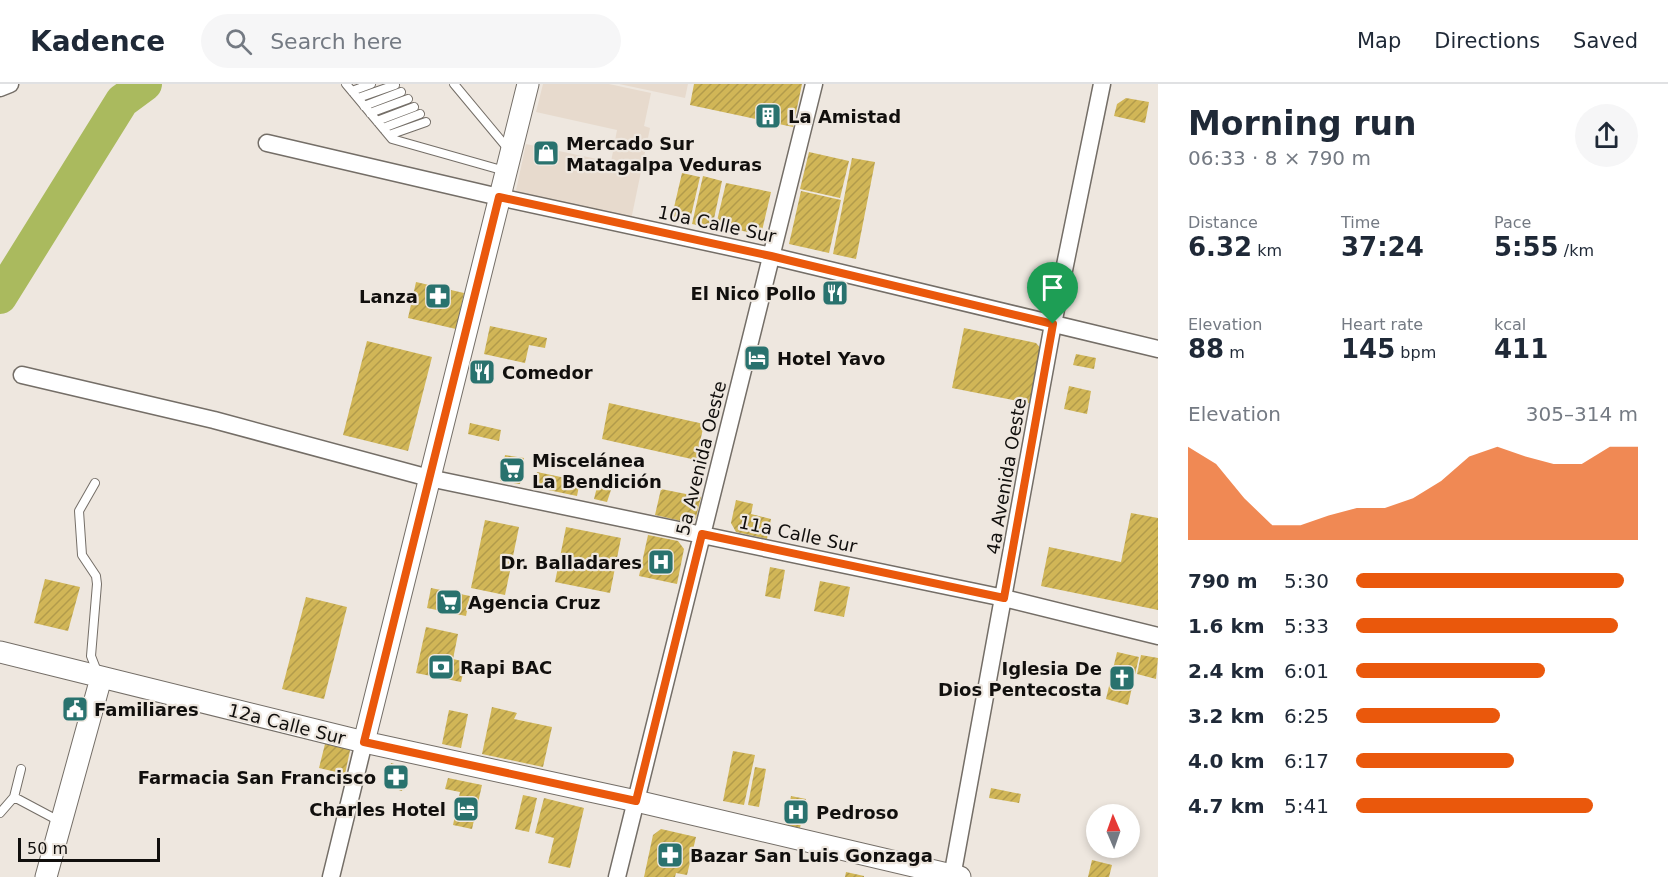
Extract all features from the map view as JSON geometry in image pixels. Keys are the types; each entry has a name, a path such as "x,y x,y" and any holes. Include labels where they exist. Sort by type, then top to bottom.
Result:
{"street":[{"path":"0,88 10,84"},
{"path":"331,877 528,84"},
{"name":"5a Avenida Oeste","path":"617,877 814,84"},
{"name":"4a Avenida Oeste","path":"955,876 1053,324 1102,84"},
{"name":"10a Calle Sur","path":"267,143 499,197 771,256 1158,350"},
{"name":"11a Calle Sur","path":"21,375 214,420 429,478 1004,598 1158,636"},
{"name":"12a Calle Sur","path":"0,652 364,742 636,801 955,876"},
{"path":"46,877 100,678"}],"lane":[{"path":"349,87 371,84"},
{"path":"454,84 508,162"},
{"path":"349,87 392,139 508,162"},
{"path":"364,106 401,92"},
{"path":"364,106 401,92"},
{"path":"383,128 420,114 383,128"},
{"path":"95,483 80,511 82,555 96,576 97,584 91,656 100,678"},
{"path":"0,813 14,797 21,769"},
{"path":"14,797 61,822"}],"shaded area":[{"name":"Mercado Sur Matagalpa Veduras","path":"543,84 609,84 651,93 644,126 650,128 631,220 515,195 526,144 611,162 617,130 536,112"},
{"path":"619,84 688,84 685,98"}],"building":[{"name":"La Amistad","path":"694,84 802,84 793,127 690,105"},
{"path":"1126,98 1149,102 1145,123 1114,116 1117,104"},
{"path":"809,152 849,161 840,198 800,189"},
{"path":"852,158 875,162 856,259 833,254"},
{"path":"682,173 700,177 690,220 672,216"},
{"path":"703,176 722,181 712,228 692,224"},
{"path":"726,183 771,192 761,235 716,225"},
{"path":"801,191 841,200 829,253 789,244"},
{"path":"416,282 464,293 456,329 408,318"},
{"path":"490,326 547,338 545,348 529,345 525,363 484,354"},
{"path":"964,328 1036,343 1044,352 1033,404 952,388"},
{"path":"367,341 432,357 408,451 343,435"},
{"path":"1076,354 1096,358 1094,369 1073,365"},
{"path":"1069,386 1091,391 1087,414 1064,409"},
{"path":"609,403 704,424 696,460 602,439"},
{"path":"470,423 501,430 499,441 468,434"},
{"name":"Miscelánea La Bendición","path":"505,455 524,458 520,484 500,481"},
{"path":"537,472 580,481 577,496 534,487"},
{"path":"597,487 611,490 607,502 594,499"},
{"path":"661,489 701,497 696,518 690,523 655,515"},
{"path":"736,500 753,504 751,514 771,519 767,539 736,532 731,523"},
{"path":"1131,513 1158,518 1158,610 1041,586 1049,547 1121,562"},
{"path":"485,520 519,527 505,595 471,588"},
{"path":"566,527 621,538 610,593 555,582"},
{"name":"Dr. Balladares","path":"648,535 678,541 684,549 677,584 639,576"},
{"path":"770,567 785,570 780,599 765,596"},
{"path":"45,579 80,587 68,631 34,623"},
{"path":"820,581 850,587 844,617 814,611"},
{"name":"Agencia Cruz","path":"431,588 470,596 466,616 427,608"},
{"path":"306,597 347,607 324,699 282,689"},
{"path":"426,627 458,634 453,659 466,662 461,682 416,673"},
{"name":"Iglesia De Dios Pentecosta","path":"1117,652 1139,657 1128,705 1106,699"},
{"path":"1141,655 1158,658 1156,679 1137,674"},
{"path":"492,707 517,713 514,719 552,727 543,767 482,754"},
{"path":"449,710 468,714 461,748 442,744"},
{"path":"326,740 351,746 345,774 319,768"},
{"path":"733,751 755,755 744,805 723,801"},
{"name":"Farmacia San Francisco","path":"391,763 408,768 402,791 385,786"},
{"path":"755,767 766,769 759,807 748,805"},
{"name":"Charles Hotel","path":"448,778 482,785 472,829 453,825 460,792 445,789"},
{"path":"991,788 1021,794 1019,803 989,798"},
{"path":"523,795 537,798 529,832 515,829"},
{"name":"Pedroso","path":"791,796 806,799 800,828 786,825"},
{"path":"544,798 584,808 570,868 548,863 554,838 535,833"},
{"name":"Bazar San Luis Gonzaga","path":"661,829 696,837 687,875 676,873 675,877 644,877 653,835"},
{"path":"1092,860 1112,865 1109,877 1088,877"},
{"path":"846,872 864,876 864,877 845,877"}],"waterway":[{"path":"0,297 122,101 145,84"}],"place":[{"name":"La Amistad","path":"768,116"},
{"name":"Mercado Sur Matagalpa Veduras","path":"546,153"},
{"name":"El Nico Pollo","path":"835,293"},
{"name":"Lanza","path":"438,296"},
{"name":"Hotel Yavo","path":"757,358"},
{"name":"Comedor","path":"482,372"},
{"name":"Miscelánea La Bendición","path":"512,470"},
{"name":"Dr. Balladares","path":"661,562"},
{"name":"Agencia Cruz","path":"449,602"},
{"name":"Rapi BAC","path":"441,667"},
{"name":"Iglesia De Dios Pentecosta","path":"1122,678"},
{"name":"Familiares","path":"75,709"},
{"name":"Farmacia San Francisco","path":"396,777"},
{"name":"Charles Hotel","path":"466,809"},
{"name":"Pedroso","path":"796,812"},
{"name":"Bazar San Luis Gonzaga","path":"670,855"}],"route":[{"path":"499,197 771,256 1053,324 1004,598 702,534 636,801 364,742 499,197"}]}
